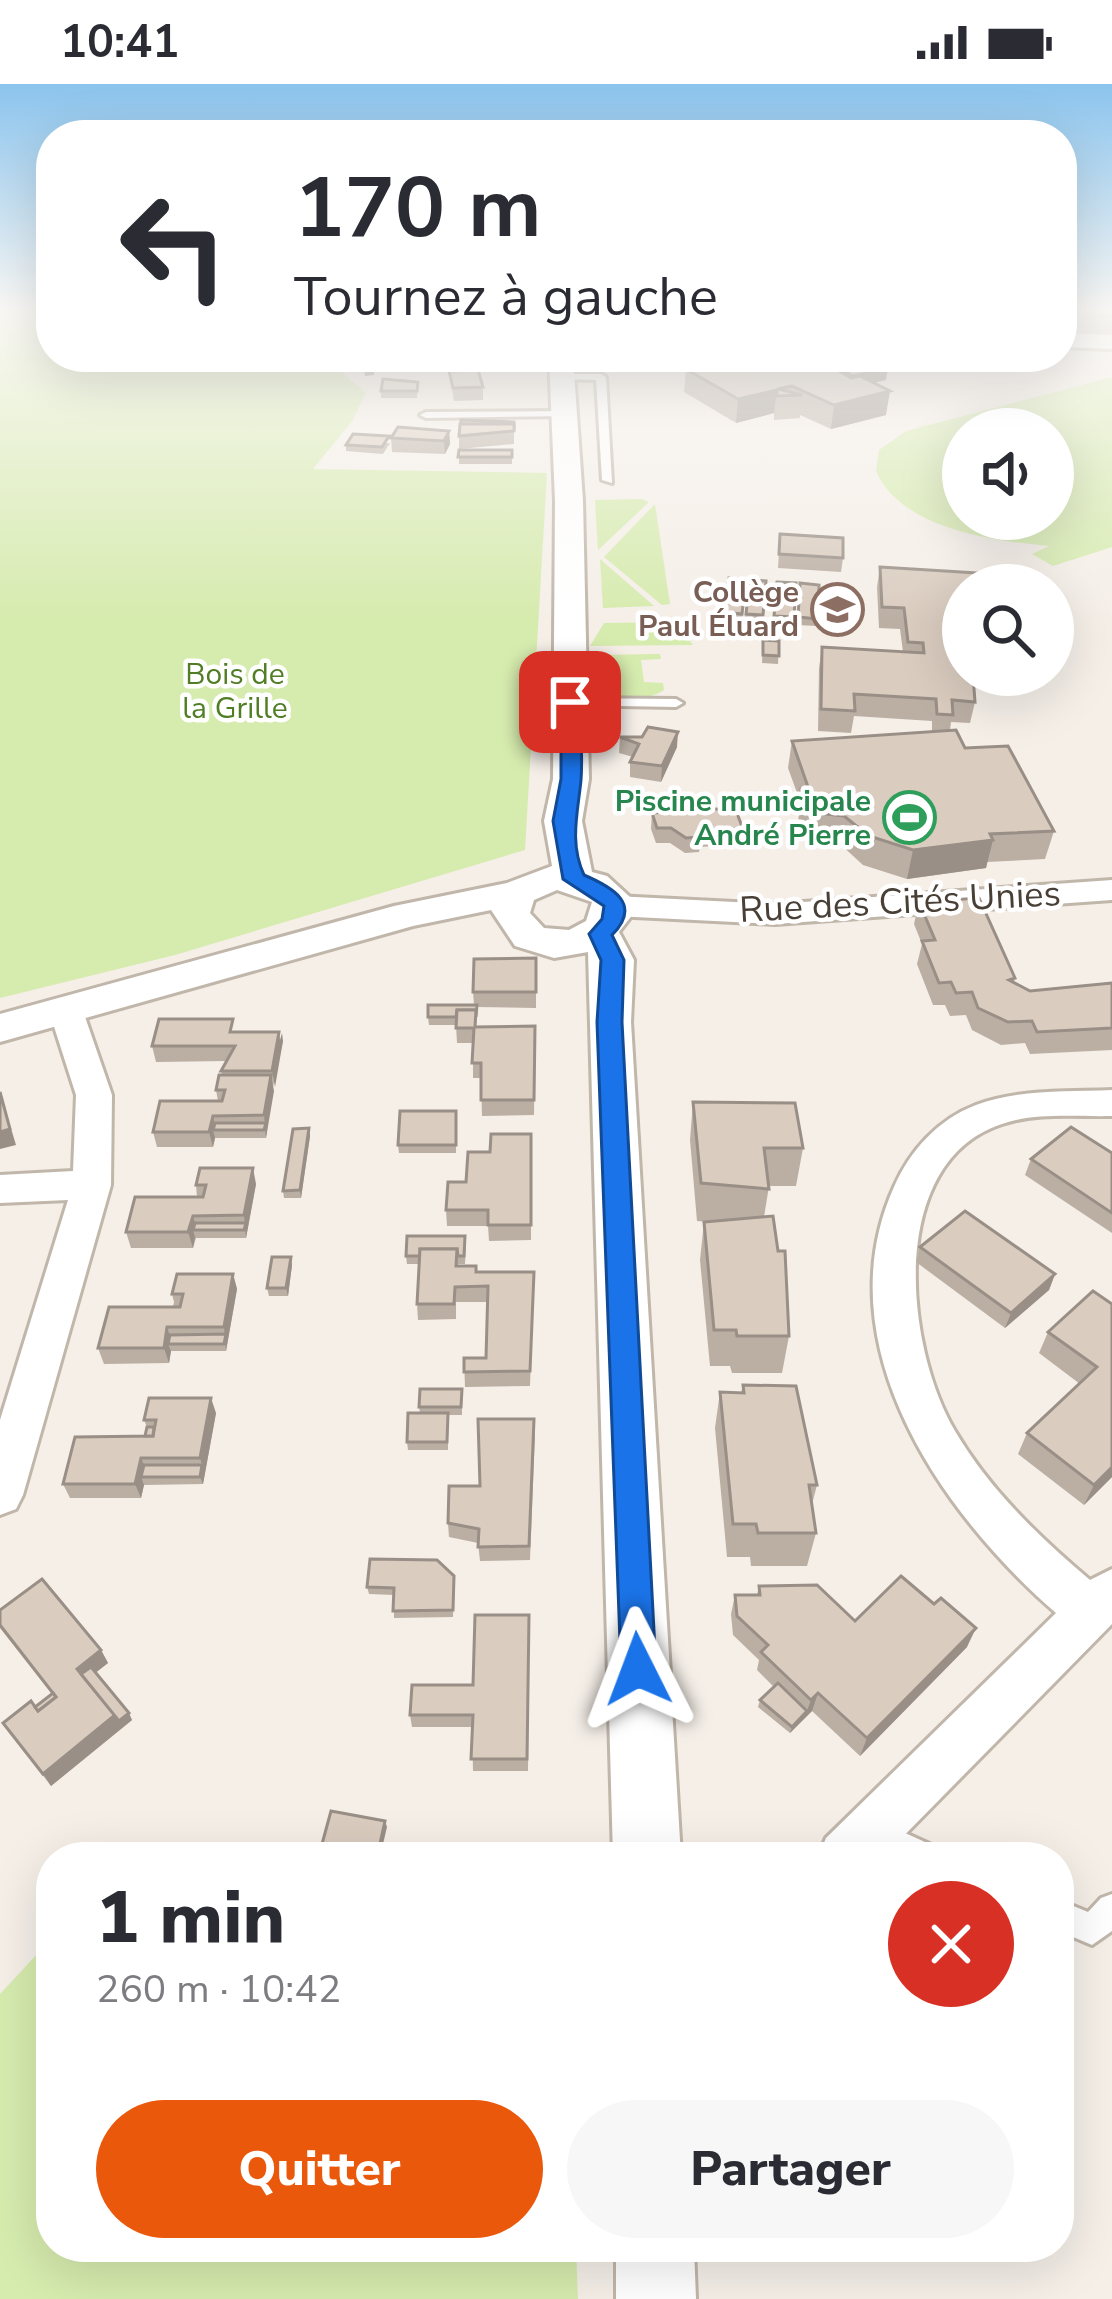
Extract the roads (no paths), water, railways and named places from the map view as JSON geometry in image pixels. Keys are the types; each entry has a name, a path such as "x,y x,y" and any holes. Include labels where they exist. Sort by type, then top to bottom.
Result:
{"street":[{"path":"530,911 563,821 571,779 565,415"},
{"path":"563,821 574,879"},
{"path":"530,911 574,879"},
{"path":"574,879 608,894 613,960 609,1022 646,1842"},
{"name":"Rue des Cités Unies","path":"608,920 775,914 1112,890"},
{"path":"530,911 593,985 609,1022"},
{"path":"0,1028 360,933 464,924 530,911 608,920"},
{"path":"0,1495 92,1185 94,1095 66,1011"},
{"path":"861,1842 1102,1601 1047,1576 968,1484 926,1420 902,1348 892,1240 916,1179 959,1130 1005,1109 1112,1103"},
{"path":"0,1190 92,1185"},
{"path":"656,2262 656,2299"}],"lane":[{"path":"604,415 608,480"},
{"path":"570,702 676,703"},
{"path":"1074,1922 1093,1930 1112,1909"}],"place":[{"name":"Collège Paul Éluard","path":"838,609"},
{"name":"Piscine municipale André Pierre","path":"910,818"}],"park label":[{"name":"Bois de la Grille","path":"235,691"}]}
